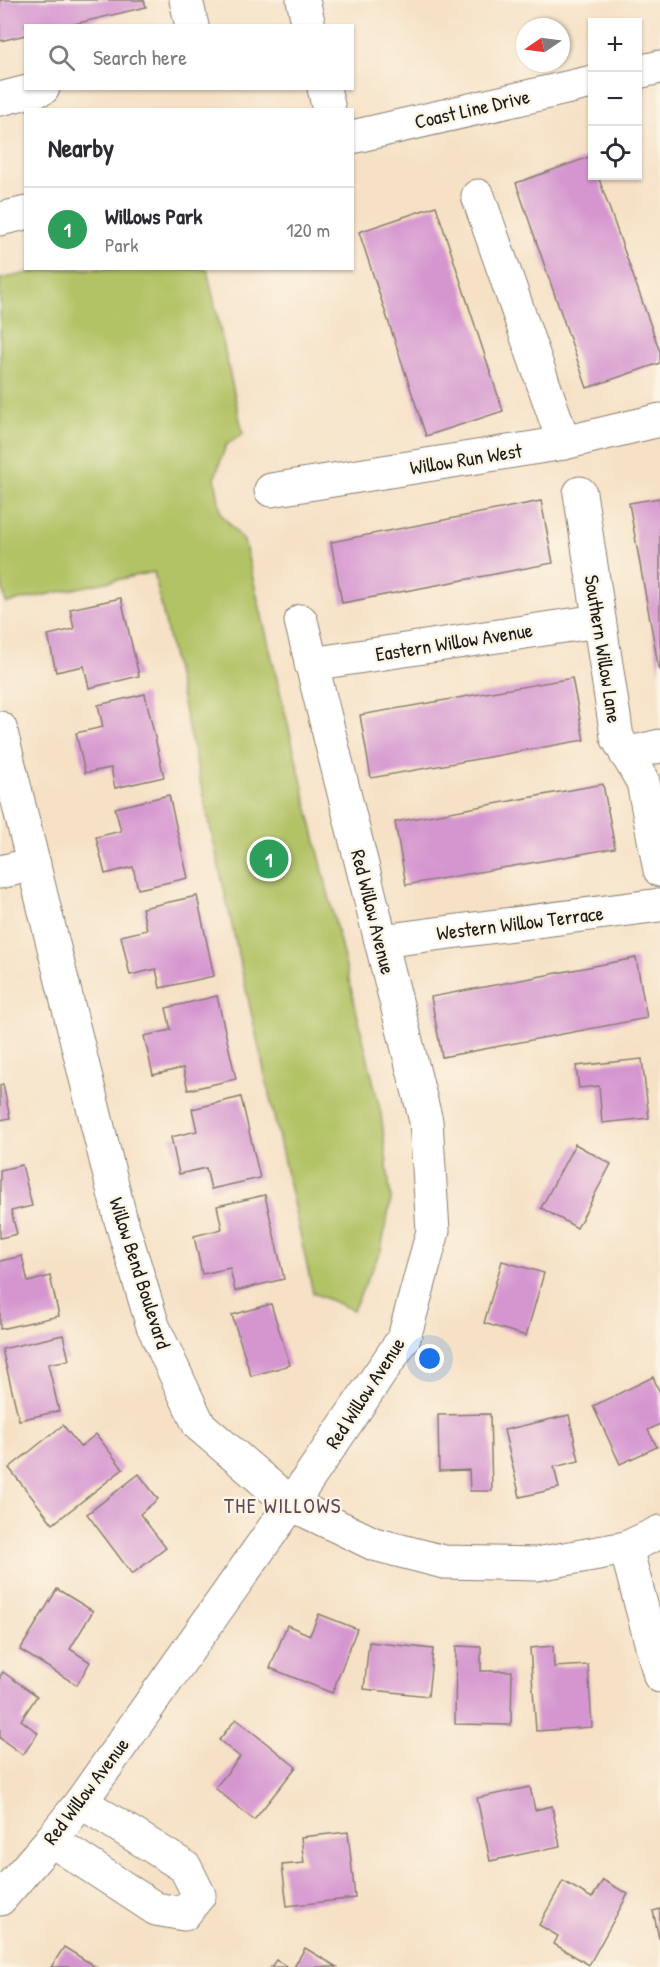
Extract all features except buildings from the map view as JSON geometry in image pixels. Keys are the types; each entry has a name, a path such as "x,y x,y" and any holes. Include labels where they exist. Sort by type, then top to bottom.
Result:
{"street":[{"path":"186,0 192,24"},
{"path":"303,0 309,24"},
{"path":"642,71 660,67"},
{"name":"Coast Line Drive","path":"354,137 588,83"},
{"path":"0,99 35,90"},
{"path":"324,90 329,108"},
{"path":"478,196 564,443"},
{"path":"0,219 24,213"},
{"name":"Willow Run West","path":"271,490 564,443 660,420"},
{"name":"Southern Willow Lane","path":"579,493 617,737 643,782 660,870"},
{"name":"Red Willow Avenue","path":"0,1899 81,1802 291,1504 404,1338 433,1231 426,1121 301,621"},
{"name":"Eastern Willow Avenue","path":"311,664 598,621"},
{"name":"Willow Bend Boulevard","path":"0,728 120,1217 153,1326 199,1425 291,1504 374,1544 444,1563 537,1564 626,1548 660,1532"},
{"path":"626,754 660,746"},
{"path":"0,872 34,864"},
{"name":"Western Willow Terrace","path":"381,941 660,905"},
{"path":"626,1548 660,1676"},
{"path":"51,1840 156,1909 184,1914 200,1895 185,1867 81,1802"}],"green space":[{"path":"42,270 207,270 243,434 226,445 215,477 221,514 244,541 381,1114 391,1199 381,1250 353,1310 313,1293 154,572 6,603 0,576 0,279"}],"place":[{"name":"Willows Park","path":"269,859"}],"district":[{"name":"THE WILLOWS","path":"283,1506"}]}
